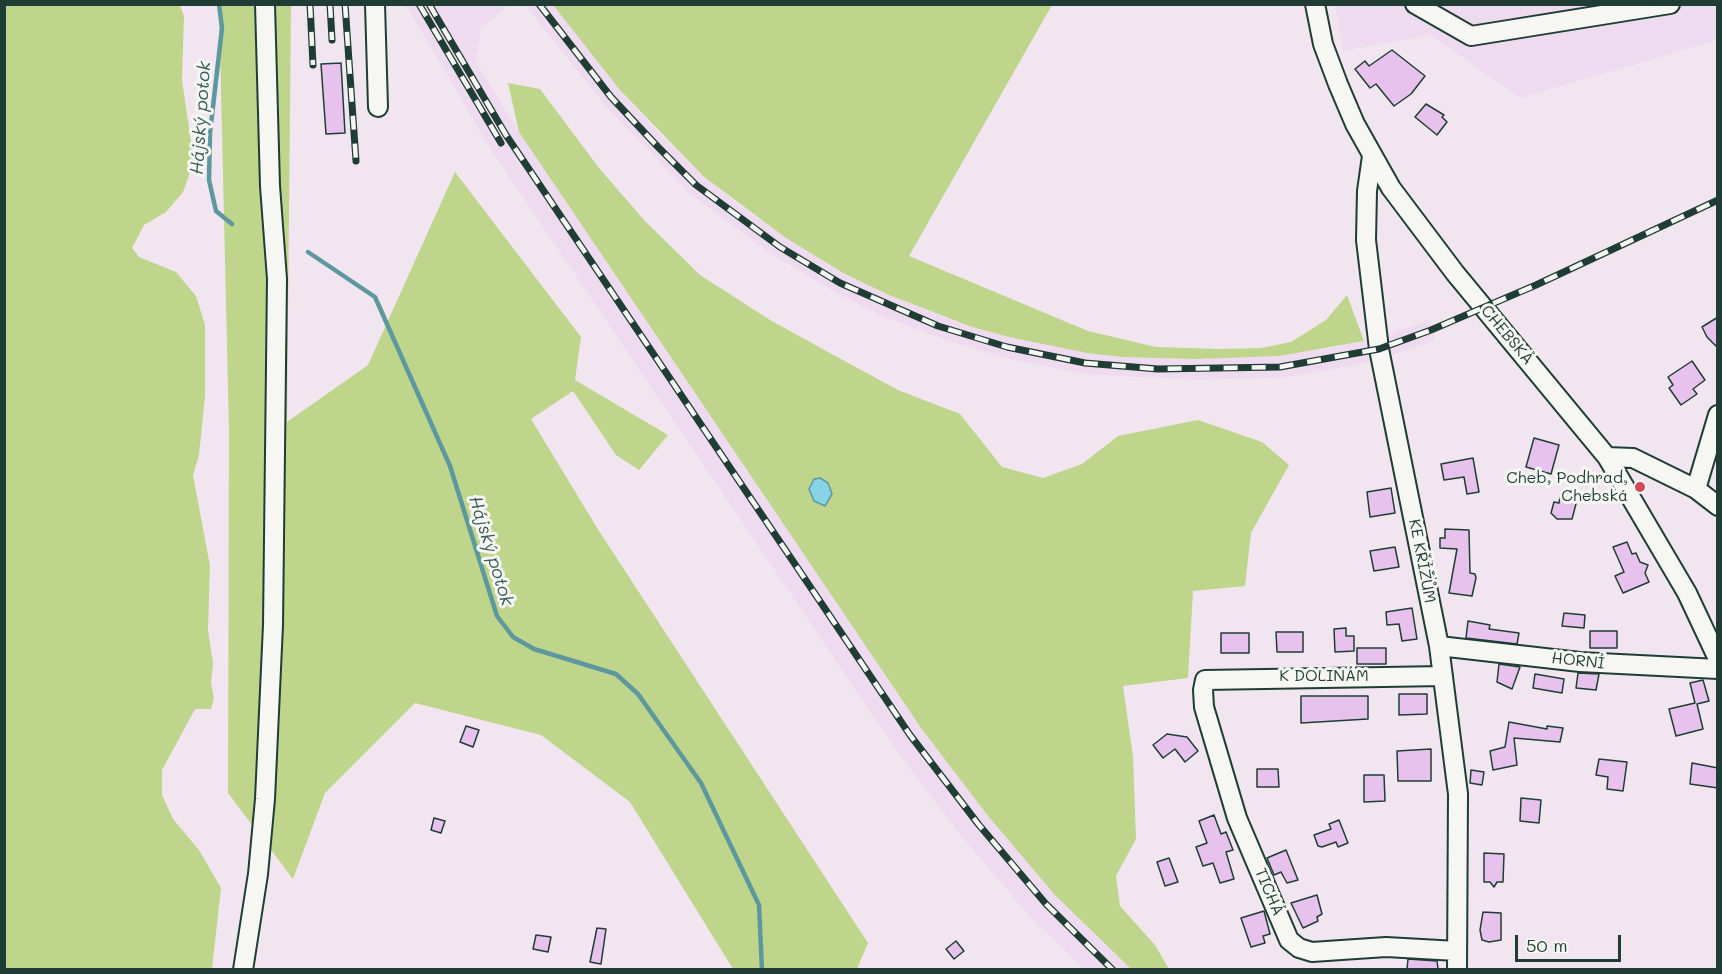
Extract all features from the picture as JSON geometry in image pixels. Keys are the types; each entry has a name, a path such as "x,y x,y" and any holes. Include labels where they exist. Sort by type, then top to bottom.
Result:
{"street":[{"path":"243,969 257,883 265,799 273,625 277,279 270,186 265,4"},
{"path":"375,4 378,107"},
{"name":"CHEBSKÁ","path":"1315,4 1323,44 1338,84 1372,156 1391,188 1455,273 1608,457 1687,593 1718,659"},
{"path":"1415,4 1471,36 1670,4"},
{"name":"KE KŘÍŽŮM","path":"1372,156 1367,190 1366,240 1379,349 1439,646 1458,794 1457,969"},
{"path":"1696,489 1718,415"},
{"path":"1608,457 1633,458 1696,489 1718,506"},
{"name":"HORNÍ","path":"1439,646 1601,664 1718,669"},
{"name":"K DOLINÁM","path":"1205,680 1443,675"},
{"name":"TICHÁ","path":"1205,680 1204,707 1237,818 1289,940 1299,948 1312,952 1386,947 1457,951"}],"shaded area":[{"path":"406,5 510,5 481,28 476,62 519,132 921,728 988,816 1055,895 1132,969 1084,969 1031,918 962,837 894,747 491,150"},
{"path":"525,5 553,5 620,90 665,140 703,176 734,201 786,238 845,274 941,316 972,327 1048,345 1122,357 1195,359 1326,349 1376,339 1428,320 1435,340 1382,359 1281,378 1195,380 1084,374 1004,358 934,336 880,315 835,292 774,256 689,193 603,103"},
{"path":"1335,5 1717,5 1717,40 1521,98 1430,35 1343,51"}],"green space":[{"path":"5,4 180,5 184,16 182,80 194,162 183,192 166,212 144,225 132,248 139,257 176,272 196,296 205,325 205,396 199,455 193,475 210,566 208,630 213,663 211,683 214,698 211,709 195,709 162,770 162,795 173,819 199,850 221,888 212,969 5,969"},
{"path":"219,5 291,5 287,422 368,365 455,172 581,337 575,380 668,435 639,470 616,455 573,391 531,419 599,531 868,943 857,969 733,969 630,802 541,735 415,703 325,793 293,879 228,793 229,431"},
{"path":"553,5 1052,5 909,256 1088,331 1156,347 1261,348 1291,342 1326,320 1347,295 1364,341 1279,356 1195,359 1122,357 1087,353 1009,337 972,327 889,295 845,274 786,238 703,176 620,90"},
{"path":"508,83 540,89 599,168 644,220 700,275 770,320 898,390 960,414 1002,467 1043,478 1082,464 1118,436 1198,420 1262,442 1289,465 1251,533 1245,586 1193,591 1188,678 1123,686 1133,756 1136,839 1116,876 1120,906 1155,945 1169,969 1132,969 1129,967 1055,895 988,816 921,728 519,132","holes":["820,478 828,483 825,506 818,504 812,498"]}],"water":[{"path":"820,478 828,483 832,494 825,506 814,501 809,489 814,479"}],"building":[{"path":"1392,50 1425,76 1411,94 1394,106 1376,84 1370,88 1355,69 1365,61 1369,66"},
{"path":"341,63 345,133 326,134 321,64"},
{"path":"1426,104 1444,115 1442,117 1447,122 1437,135 1415,117"},
{"path":"1718,317 1718,348 1707,337 1702,327"},
{"path":"1692,361 1705,380 1693,389 1697,394 1681,405 1669,388 1673,385 1668,377"},
{"path":"1534,438 1559,445 1551,474 1526,467"},
{"path":"1473,458 1479,492 1467,494 1464,477 1444,480 1441,464"},
{"path":"1391,488 1395,513 1370,517 1367,492"},
{"path":"1560,496 1577,500 1572,519 1557,519 1551,513 1554,502 1559,503"},
{"path":"1445,529 1469,530 1470,573 1475,574 1476,578 1472,596 1449,593 1457,549 1440,548 1440,538 1445,538"},
{"path":"1627,542 1632,554 1636,553 1640,562 1648,565 1645,573 1649,582 1623,593 1615,576 1624,572 1613,547"},
{"path":"1395,547 1399,567 1374,571 1370,551"},
{"path":"1412,608 1417,639 1402,641 1399,624 1387,625 1386,612"},
{"path":"1564,613 1585,615 1584,628 1562,626"},
{"path":"1468,621 1490,625 1489,629 1519,633 1517,644 1466,638"},
{"path":"1346,628 1346,636 1354,636 1354,651 1335,652 1334,629"},
{"path":"1590,631 1617,631 1617,648 1590,648"},
{"path":"1276,632 1303,632 1303,652 1277,652"},
{"path":"1221,633 1249,633 1249,653 1221,653"},
{"path":"1357,648 1386,648 1386,664 1357,664"},
{"path":"1499,664 1520,667 1512,689 1497,682"},
{"path":"1578,673 1599,674 1596,690 1576,688"},
{"path":"1535,674 1564,679 1562,693 1533,688"},
{"path":"1703,680 1709,701 1697,704 1703,729 1676,736 1669,709 1695,703 1690,683"},
{"path":"1399,694 1427,694 1427,714 1399,715"},
{"path":"1301,696 1368,696 1368,719 1301,723"},
{"path":"1509,722 1547,729 1547,726 1563,728 1560,742 1514,738 1517,765 1493,770 1490,751 1505,747"},
{"path":"466,726 479,730 473,747 460,742"},
{"path":"1167,734 1187,737 1198,751 1185,762 1175,749 1163,758 1153,745"},
{"path":"1431,749 1431,781 1398,781 1397,751"},
{"path":"1599,759 1627,762 1623,791 1607,789 1608,777 1596,775"},
{"path":"1692,763 1718,768 1718,788 1690,784"},
{"path":"1257,769 1278,769 1279,787 1257,787"},
{"path":"1471,770 1484,772 1482,785 1470,783"},
{"path":"1364,775 1384,775 1385,801 1364,802"},
{"path":"1521,798 1541,800 1539,823 1520,821"},
{"path":"1214,815 1221,834 1226,832 1233,850 1226,852 1234,879 1220,883 1213,863 1203,866 1196,847 1207,843 1199,821"},
{"path":"434,818 445,821 441,833 431,830"},
{"path":"1339,820 1348,843 1338,847 1336,842 1322,847 1318,846 1314,835 1331,829 1329,824"},
{"path":"1286,850 1298,880 1287,883 1281,872 1274,875 1267,858"},
{"path":"1484,853 1504,854 1503,882 1497,882 1494,887 1490,882 1484,882"},
{"path":"1169,858 1178,882 1165,886 1157,862"},
{"path":"1317,895 1322,914 1317,917 1318,921 1303,928 1291,903"},
{"path":"1264,911 1270,934 1263,936 1265,943 1251,947 1241,918"},
{"path":"1483,912 1501,913 1501,940 1489,942 1482,940 1480,930"},
{"path":"597,928 606,929 601,964 590,962"},
{"path":"536,935 551,937 548,952 533,949"},
{"path":"956,941 964,951 954,959 946,949"},
{"path":"1408,959 1437,961 1438,969 1407,969"}],"waterway":[{"name":"Hájský potok","path":"219,4 222,28 210,133 209,180 216,211 232,224"},
{"name":"Hájský potok","path":"308,252 375,297 450,466 497,616 513,637 534,649 616,674 638,694 701,783 759,905 762,970"}],"railway":[{"path":"310,4 313,65"},
{"path":"330,4 332,40"},
{"path":"345,4 356,161"},
{"path":"419,4 501,143"},
{"path":"429,4 506,135 910,735 979,825 1046,904 1113,970"},
{"path":"539,4 611,97 658,147 696,185 780,247 840,283 938,326 1007,347 1085,363 1158,369 1280,367 1379,349 1431,330 1536,285 1718,200"}],"place":[{"name":"Cheb, Podhrad, Chebská","path":"1640,487"}]}
